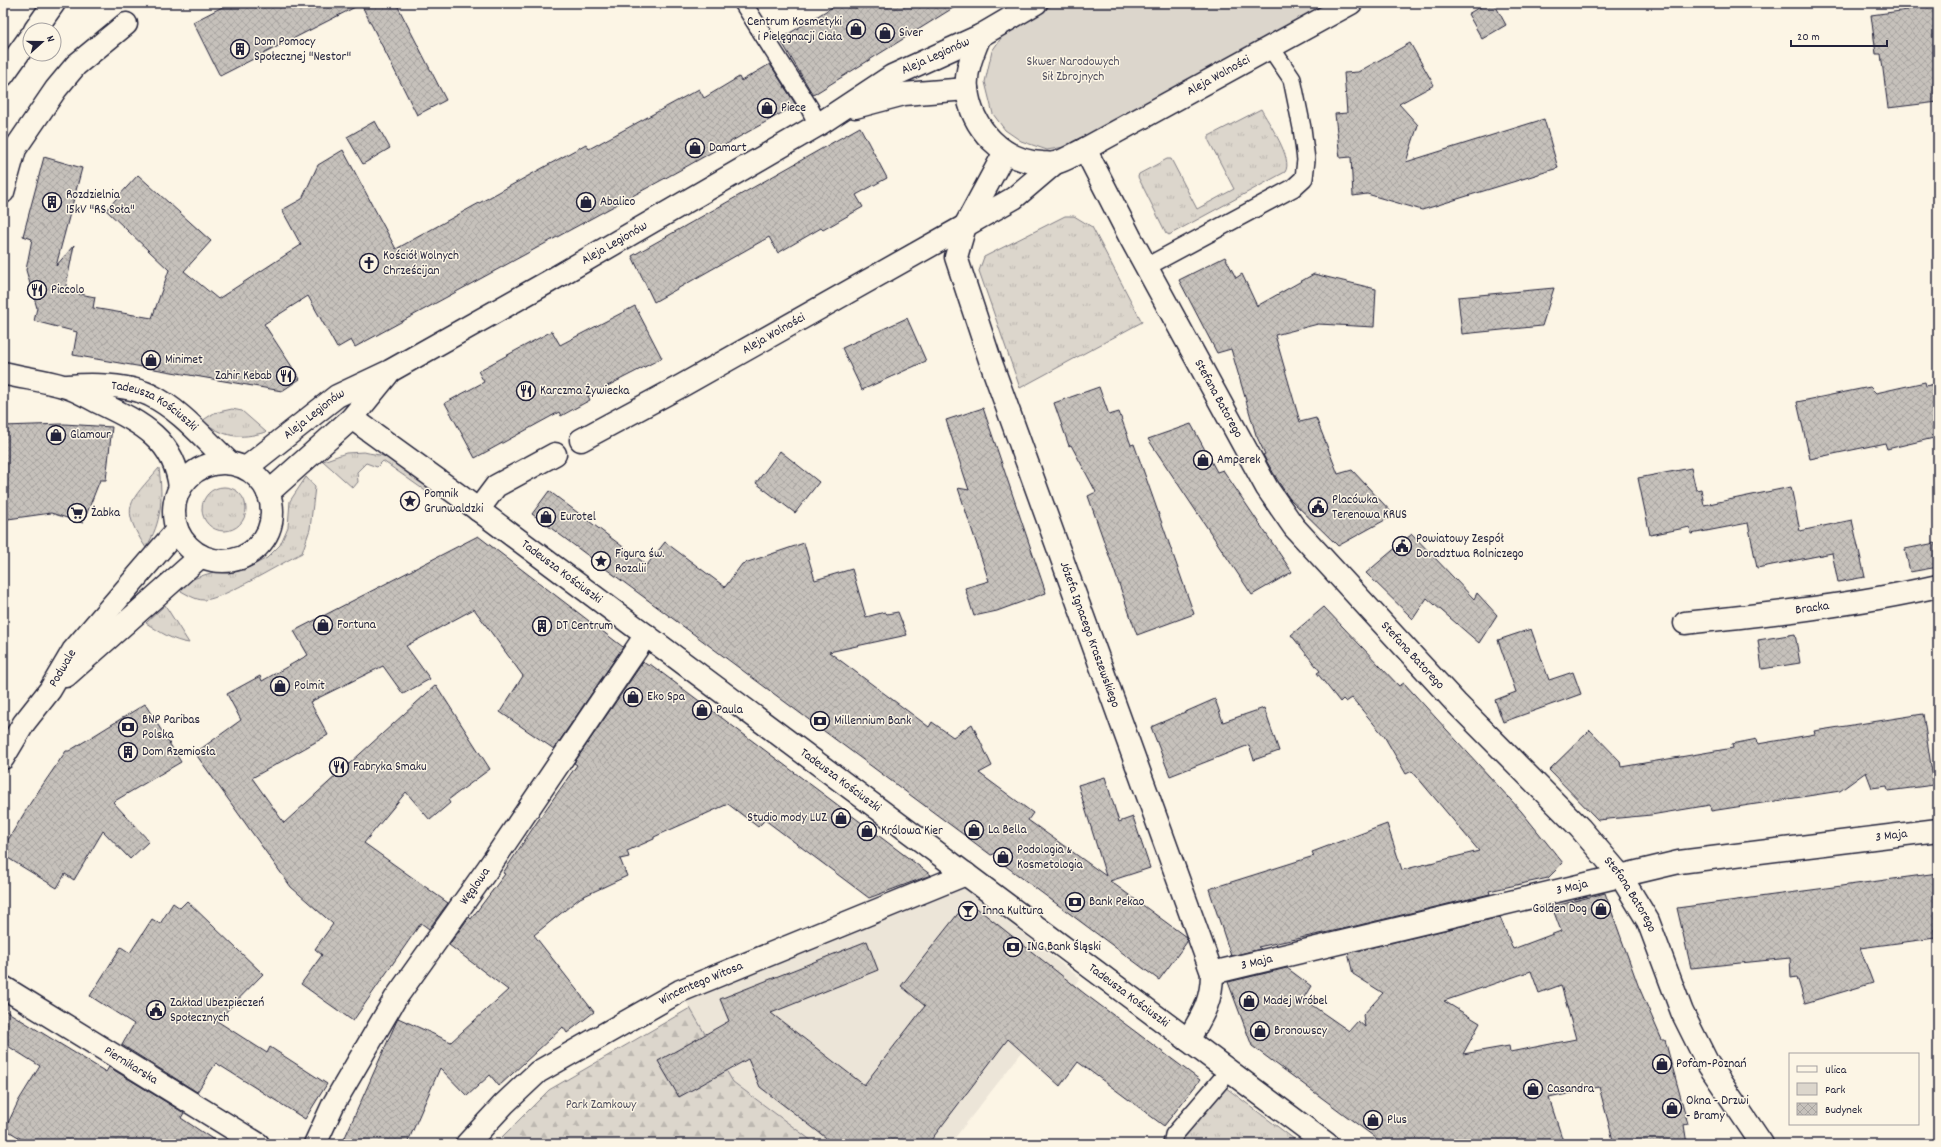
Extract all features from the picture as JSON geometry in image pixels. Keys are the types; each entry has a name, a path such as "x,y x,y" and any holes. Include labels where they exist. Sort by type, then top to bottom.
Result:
{"street":[{"path":"41,22 54,3"},
{"name":"Aleja Legionów","path":"238,465 336,396 390,371 548,282 818,125 892,76 980,36 1036,3"},
{"name":"Aleja Wolności","path":"581,440 690,381 1014,198 1055,163 1085,149 1351,3"},
{"path":"3,192 15,149 56,89 76,65 126,24"},
{"path":"980,36 969,63 967,89 973,113 986,135 1005,152 1028,163 1055,163"},
{"path":"3,75 22,48"},
{"name":"Aleja Legionów","path":"837,112 904,94 967,89"},
{"name":"Stefana Batorego","path":"1085,149 1146,267 1267,488 1294,527 1456,703 1580,828 1620,875 1648,921 1682,1012 1708,1064 1762,1144"},
{"path":"965,226 1005,152"},
{"name":"Józefa Ignacego Kraszewskiego","path":"965,226 956,257 990,360 1212,973 1212,990 1207,1007 1188,1040"},
{"name":"Aleja Legionów","path":"268,492 352,418 390,371"},
{"name":"Tadeusza Kościuszki","path":"3,373 64,386 133,419 162,442 173,458 178,473 180,488"},
{"name":"Tadeusza Kościuszki","path":"64,386 95,384 131,389 149,395 171,409 238,465"},
{"name":"Tadeusza Kościuszki","path":"352,418 646,635 1327,1144"},
{"path":"478,510 496,486 555,454"},
{"path":"214,463 238,465 259,478 268,492 272,509 270,526 263,541 250,553 234,560 217,561 201,556 187,545 177,530 174,513 176,496 184,480 198,469 214,463"},
{"name":"Podwale","path":"50,690 73,651 177,530"},
{"name":"Podwale","path":"50,690 124,626 201,556"},
{"name":"Bracka","path":"1685,623 1765,615 1853,603 1938,586"},
{"name":"Węglowa","path":"315,1144 333,1105 395,999 489,867 646,635"},
{"path":"3,758 24,723 50,690"},
{"name":"3 Maja","path":"1212,973 1679,862 1938,830"},
{"name":"Wincentego Witosa","path":"467,1144 504,1104 538,1072 680,991 966,874"},
{"name":"Piernikarska","path":"3,987 258,1144"}],"lane":[{"path":"743,3 809,107 818,125"},
{"path":"1146,267 1293,188 1304,178 1306,160 1302,128 1292,79 1271,48"},
{"path":"1172,1144 1174,1135 1229,1071"}],"shaded area":[{"path":"963,887 1080,978 950,1144 816,1144 733,1082 680,991"}],"green space":[{"name":"Skwer Narodowych Sił Zbrojnych","path":"1056,3 1335,3 1070,146 1047,150 1021,141 1005,130 993,114 985,82 992,51 1006,31"},
{"path":"1261,109 1279,140 1283,150 1287,166 1285,172 1169,235 1166,233 1138,177 1139,174 1167,159 1171,159 1197,209 1234,189 1209,141 1209,136"},
{"path":"1065,216 1074,216 1092,227 1142,322 1020,388 979,271 984,257"},
{"path":"232,409 242,411 266,432 247,436 232,436 218,431 202,421 214,413"},
{"path":"364,452 383,456 400,463 420,478 434,497 383,461 377,467 366,463 357,472 358,482 353,488 323,461 346,453"},
{"path":"159,468 161,490 160,510 155,529 146,548 132,523 130,513 131,505 141,489"},
{"path":"306,477 315,487 310,529 302,553 225,594 213,598 204,600 197,599 179,590 193,579 204,575 214,572 244,570 267,558 280,545 288,527 290,501"},
{"path":"220,487 228,487 240,493 246,505 246,513 240,525 228,531 220,531 208,525 202,513 202,505 208,493"},
{"path":"165,605 189,643 172,638 146,623"},
{"name":"Park Zamkowy","path":"690,1008 733,1082 816,1144 495,1144 549,1090"},
{"path":"1221,1084 1294,1139 1290,1144 1174,1144"}],"building":[{"name":"Dom Pomocy Społecznej \"Nestor\"","path":"230,3 396,3 446,100 417,115 361,4 220,76 193,22"},
{"path":"839,3 961,3 813,95 780,39"},
{"path":"1486,3 1494,3 1506,25 1482,39 1468,14"},
{"path":"1907,3 1938,3 1938,102 1888,108 1881,54 1876,54 1871,15 1908,10"},
{"path":"1410,43 1434,85 1399,104 1418,125 1406,162 1544,119 1558,168 1422,210 1367,194 1353,196 1351,157 1340,158 1335,114 1347,113 1344,73 1358,72"},
{"path":"770,64 796,105 682,169 355,347 351,340 337,348 308,296 264,324 300,379 282,391 73,355 77,332 34,321 37,308 26,270 32,239 23,236 44,157 82,168 56,266 74,245 65,291 95,297 93,308 152,318 169,270 106,210 138,175 211,241 184,271 218,299 301,245 282,210 302,199 318,165 343,150 396,249 586,144 589,149 699,89 704,98 739,77 741,81"},
{"path":"375,121 390,148 363,164 347,137"},
{"path":"860,127 887,178 856,195 863,207 823,230 821,228 778,253 769,237 654,302 632,256"},
{"path":"1225,257 1236,278 1242,274 1257,306 1314,274 1376,289 1374,327 1318,324 1275,335 1300,422 1316,418 1338,474 1352,470 1394,515 1338,546 1289,498 1278,481 1263,455 1265,454 1256,435 1231,349 1217,353 1179,280"},
{"path":"1554,288 1542,326 1462,334 1458,297"},
{"name":"Karczma Żywiecka","path":"635,306 662,358 588,396 590,400 561,416 559,412 475,458 445,403 484,382 478,371 552,331 560,345"},
{"path":"907,318 926,361 862,390 842,348"},
{"path":"1925,382 1926,386 1938,383 1938,437 1887,449 1885,443 1810,459 1797,402 1870,387 1876,393"},
{"path":"1099,387 1109,415 1119,412 1131,445 1134,444 1194,614 1137,635 1088,496 1096,492 1071,445 1069,446 1054,403"},
{"path":"983,408 1046,593 997,611 974,616 965,588 989,581 958,488 969,490 946,420"},
{"path":"64,424 112,427 106,480 100,480 83,523 51,513 8,519 3,477 3,426"},
{"path":"1191,424 1217,472 1223,470 1292,572 1252,595 1148,439"},
{"path":"780,451 819,482 795,513 756,483"},
{"path":"1691,468 1696,490 1701,489 1704,505 1791,487 1800,531 1852,520 1865,577 1838,582 1832,553 1757,568 1748,523 1691,534 1690,527 1650,535 1638,478"},
{"path":"549,491 647,565 665,542 725,587 742,564 804,543 815,580 852,569 866,617 885,612 887,614 898,612 907,635 829,652 929,727 932,722 953,737 972,724 992,766 979,773 1033,813 1028,820 1106,876 1078,785 1105,777 1119,822 1133,817 1150,868 1110,881 1186,937 1187,942 1159,980 999,861 1009,849 991,855 532,514"},
{"path":"1412,534 1474,599 1477,593 1497,615 1479,643 1427,598 1413,619 1366,573"},
{"path":"478,536 623,647 554,749 500,712 523,676 474,609 406,646 430,679 403,694 383,666 310,702 328,735 252,778 284,823 436,685 490,769 448,800 450,803 430,820 406,792 364,843 448,903 429,929 421,923 353,1021 301,984 322,955 315,949 333,924 291,887 195,753 241,720 227,694 260,676 262,681 308,655 294,631"},
{"path":"1935,543 1938,567 1910,572 1905,549"},
{"path":"1324,607 1399,686 1404,683 1521,811 1563,863 1548,878 1489,891 1490,894 1343,929 1258,947 1261,949 1231,956 1209,889 1314,856 1312,852 1387,824 1402,870 1479,851 1412,771 1406,774 1384,736 1352,698 1346,702 1343,699 1340,702 1317,673 1320,671 1291,635"},
{"path":"1531,629 1549,680 1573,672 1581,694 1503,722 1495,700 1516,692 1498,640"},
{"path":"1795,634 1800,663 1762,669 1758,640"},
{"path":"643,662 649,666 650,664 931,875 869,898 765,820 758,827 728,804 654,837 654,839 627,851 629,857 620,859 627,876 580,898 534,935 594,1012 567,1033 563,1027 499,1086 490,1075 467,1096 440,1068 407,1144 342,1144 398,1018 451,1042 508,990 449,945 469,917 471,919 505,874 503,873 577,765 574,763"},
{"path":"1215,699 1223,722 1264,708 1279,751 1254,760 1249,745 1170,776 1151,727"},
{"path":"145,704 181,762 113,802 149,841 130,859 103,831 74,880 65,874 57,888 3,855 3,848 31,802 66,751 69,751"},
{"path":"1923,714 1934,785 1888,791 1887,786 1872,788 1866,772 1840,791 1711,811 1710,805 1651,815 1598,820 1549,770 1590,730 1620,761 1621,767 1733,748 1732,744 1757,739 1758,744 1815,734 1814,731"},
{"path":"1938,873 1938,929 1934,929 1935,938 1860,948 1873,983 1805,1003 1797,977 1791,978 1790,958 1691,968 1677,908"},
{"path":"1605,893 1638,985 1662,1040 1665,1040 1688,1124 1684,1125 1687,1144 1614,1144 1599,1087 1549,1098 1564,1144 1384,1144 1252,1046 1228,982 1287,968 1311,986 1303,999 1349,1031 1358,1021 1365,1027 1363,1015 1383,993 1353,974 1348,953 1500,917 1513,949 1561,931 1552,907","holes":["1531,971 1539,993 1561,985 1576,1039 1510,1052 1509,1046 1463,1054 1480,1023 1444,1001"]},
{"path":"187,901 263,974 217,1021 267,1053 270,1047 327,1084 305,1119 216,1063 197,1092 122,1045 134,1024 90,996 121,947 130,953 152,919 160,924 173,903 180,908"},
{"path":"968,901 1085,994 1200,1080 1164,1126 1078,1062 1060,1086 1008,1039 928,1144 834,1144 760,1087 748,1059 679,1097 658,1061 729,1021 720,999 867,941 878,970 771,1013 864,1085 925,1006 901,986"},
{"path":"3,1009 106,1072 109,1067 184,1113 181,1118 220,1144 30,1144 5,1129 19,1100 40,1066 3,1043"}],"place":[{"name":"Centrum Kosmetyki i Pielęgnacji Ciała","path":"856,29"},
{"name":"Siver","path":"885,33"},
{"name":"Dom Pomocy Społecznej \"Nestor\"","path":"240,49"},
{"name":"Piece","path":"767,108"},
{"name":"Damart","path":"695,148"},
{"name":"Rozdzielnia 15kV \"RS Soła\"","path":"52,202"},
{"name":"Abalico","path":"586,202"},
{"name":"Kościół Wolnych Chrześcijan","path":"369,263"},
{"name":"Piccolo","path":"37,290"},
{"name":"Minimet","path":"151,360"},
{"name":"Zahir Kebab","path":"286,376"},
{"name":"Karczma Żywiecka","path":"526,391"},
{"name":"Glamour","path":"56,435"},
{"name":"Amperek","path":"1203,460"},
{"name":"Pomnik Grunwaldzki","path":"410,501"},
{"name":"Placówka Terenowa KRUS","path":"1318,507"},
{"name":"Żabka","path":"77,513"},
{"name":"Eurotel","path":"546,517"},
{"name":"Powiatowy Zespół Doradztwa Rolniczego","path":"1402,546"},
{"name":"Figura św. Rozalii","path":"601,561"},
{"name":"Fortuna","path":"323,625"},
{"name":"DT Centrum","path":"542,626"},
{"name":"Polmit","path":"280,686"},
{"name":"Eko Spa","path":"633,697"},
{"name":"Paula","path":"702,710"},
{"name":"Millennium Bank","path":"820,721"},
{"name":"BNP Paribas Polska","path":"128,727"},
{"name":"Dom Rzemiosła","path":"128,752"},
{"name":"Fabryka Smaku","path":"339,767"},
{"name":"Studio mody LUZ","path":"841,818"},
{"name":"La Bella","path":"974,830"},
{"name":"Królowa Kier","path":"867,831"},
{"name":"Podologia & Kosmetologia","path":"1003,857"},
{"name":"Bank Pekao","path":"1075,902"},
{"name":"Golden Dog","path":"1601,909"},
{"name":"Inna Kultura","path":"968,911"},
{"name":"ING Bank Śląski","path":"1013,947"},
{"name":"Madej Wróbel","path":"1249,1001"},
{"name":"Zakład Ubezpieczeń Społecznych","path":"156,1010"},
{"name":"Bronowscy","path":"1260,1031"},
{"name":"Pofam-Poznań","path":"1662,1064"},
{"name":"Casandra","path":"1533,1089"},
{"name":"Okna - Drzwi - Bramy","path":"1672,1108"},
{"name":"Plus","path":"1373,1120"}]}
